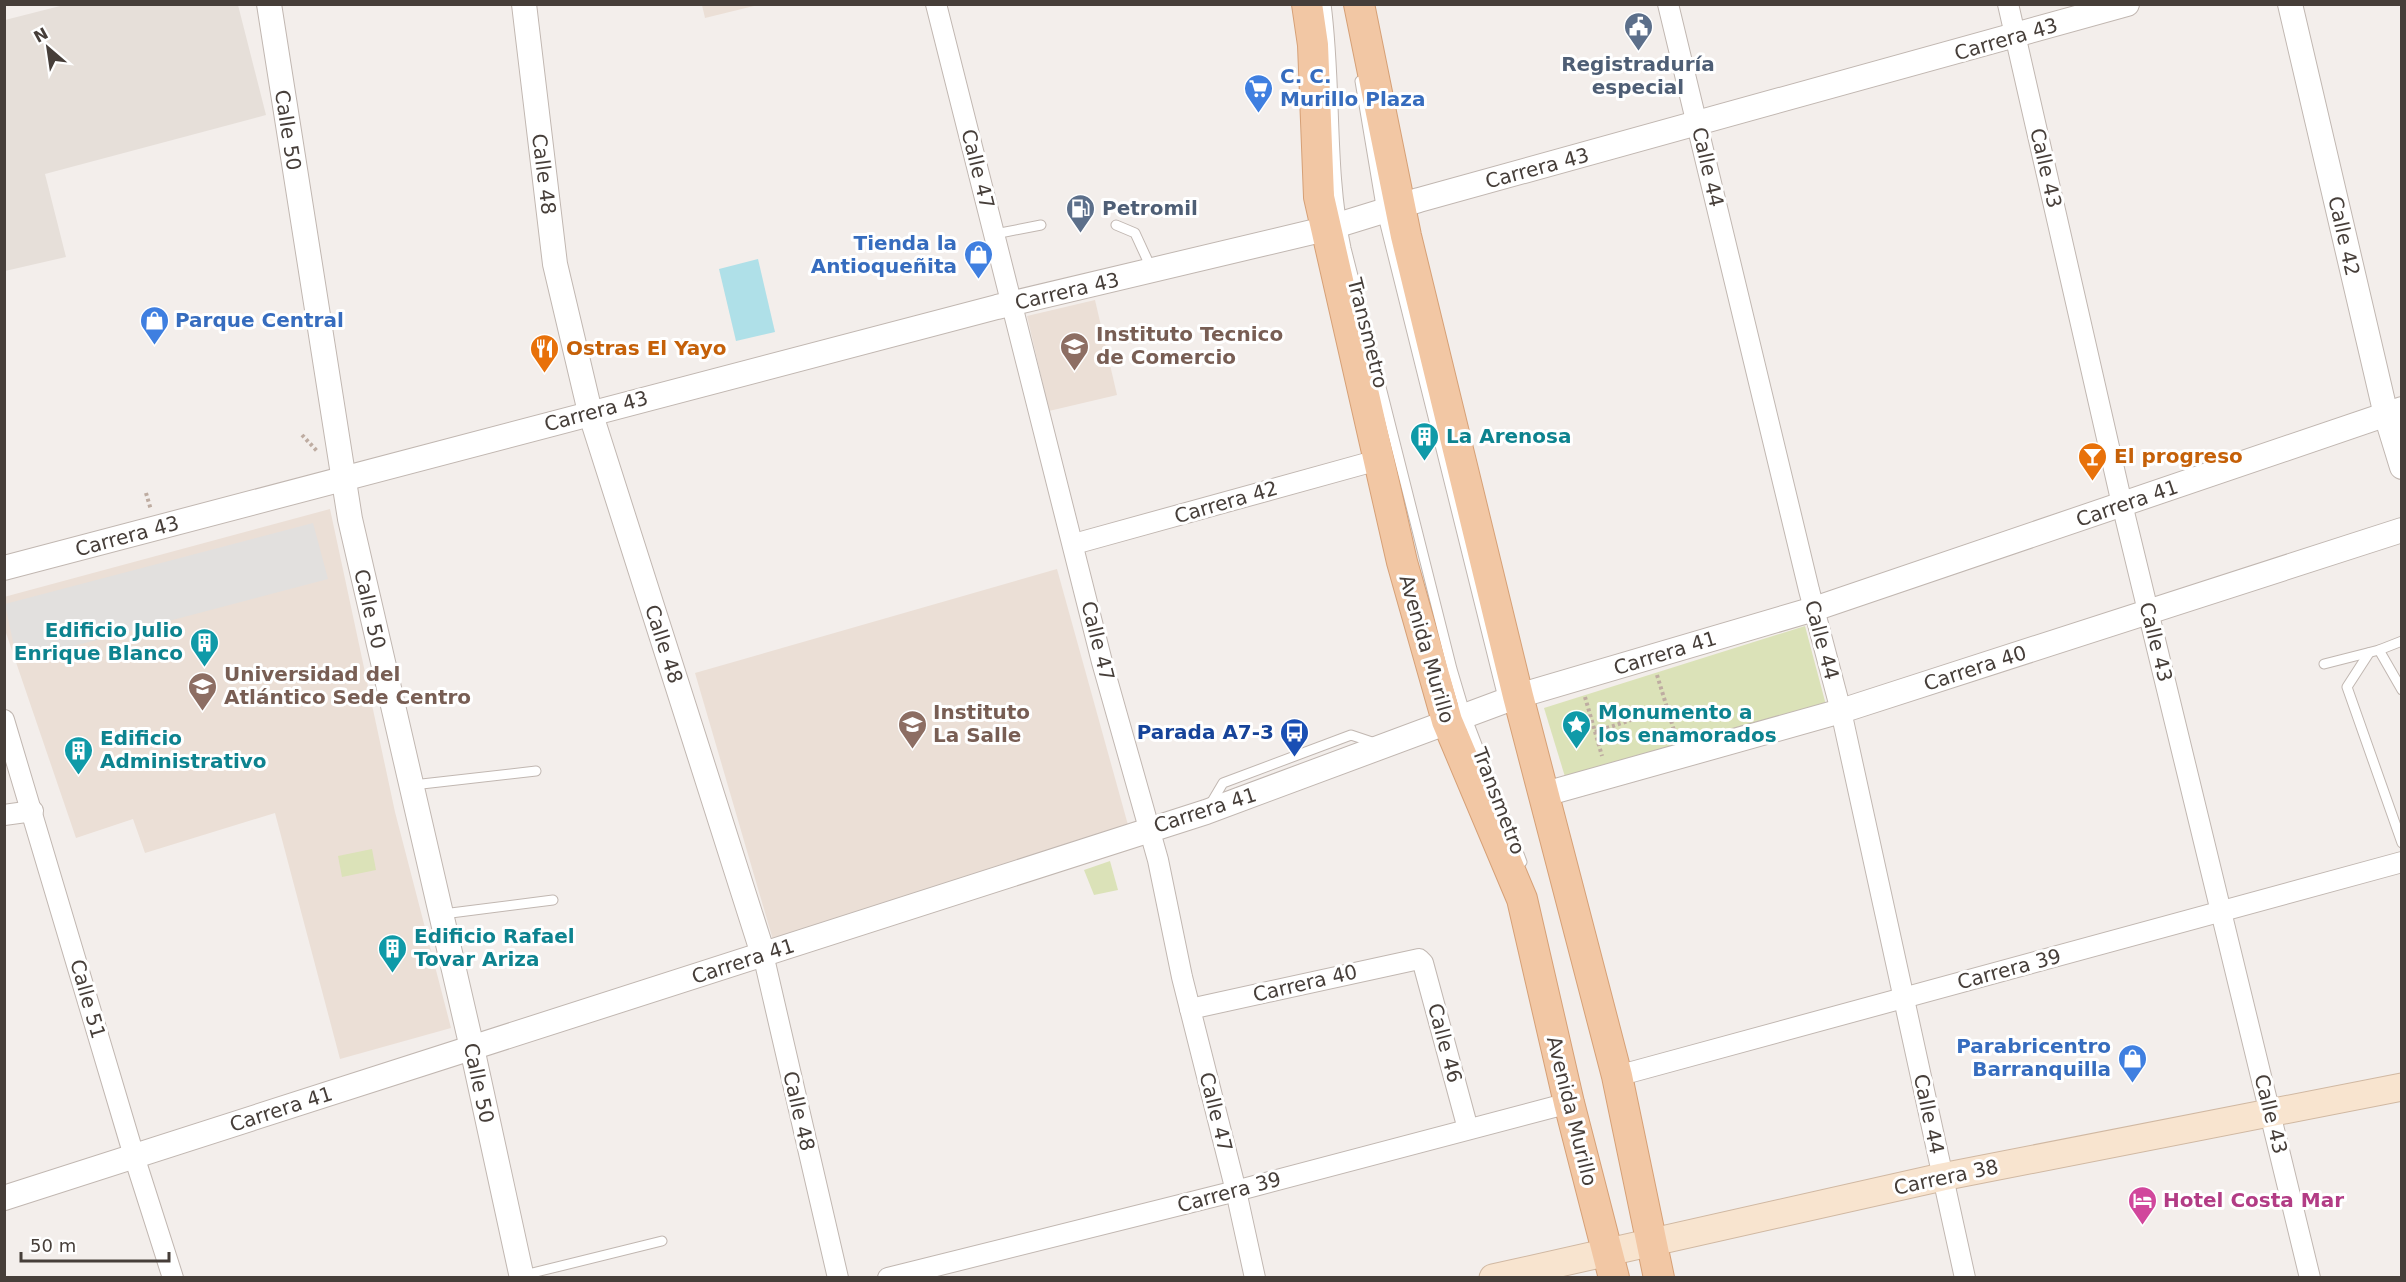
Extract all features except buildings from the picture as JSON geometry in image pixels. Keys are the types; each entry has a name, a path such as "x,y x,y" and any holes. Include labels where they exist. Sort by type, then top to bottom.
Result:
{"main road":[{"name":"Avenida Murillo","path":"1307,4 1313,45 1318,187 1333,226 1378,460 1402,562 1522,899 1569,1103 1630,1253"},
{"path":"1359,4 1391,209 1509,702 1545,794 1617,1076 1630,1253"},
{"name":"Carrera 38","path":"1493,1278 1630,1253 1942,1177 2402,1087"}],"street":[{"name":"Calle 50","path":"269,4 350,519 472,1048 521,1276"},
{"name":"Calle 48","path":"524,4 555,264 591,412 763,954 838,1278"},
{"name":"Calle 47","path":"936,4 1014,303 1102,662 1149,828 1255,1278"},
{"name":"Calle 44","path":"1668,4 1814,609 1841,711 1965,1278"},
{"name":"Calle 43","path":"2008,4 2122,504 2310,1278"},
{"name":"Carrera 43","path":"4,568 591,412 1014,303 1153,272 1333,226 2127,4"},
{"name":"Calle 42","path":"2290,4 2394,412 2402,466"},
{"name":"Carrera 41","path":"4,1198 1149,828 1206,812 1456,718 1814,609 2394,412"},
{"name":"Carrera 42","path":"1074,544 1378,460"},
{"name":"Carrera 40","path":"1545,794 1841,711 2402,530"},
{"name":"Calle 51","path":"4,720 134,1156 173,1278"},
{"path":"4,815 33,811"},
{"name":"Carrera 39","path":"1617,1076 2402,862"},
{"name":"Carrera 40","path":"1190,1009 1419,959"},
{"name":"Calle 46","path":"1419,959 1423,963 1468,1129"},
{"name":"Carrera 39","path":"888,1278 1236,1191 1569,1103"}],"lane":[{"name":"Transmetro","path":"1326,4 1331,45 1335,164 1333,226 1456,718 1527,874"},
{"path":"1358,72 1391,209"},
{"path":"995,234 1041,225"},
{"path":"1116,225 1135,233 1153,272"},
{"path":"2324,664 2374,652 2402,641"},
{"path":"2374,652 2402,690"},
{"path":"2374,652 2347,687 2402,843"},
{"path":"411,785 536,771"},
{"path":"441,914 553,900"},
{"path":"521,1276 662,1241"}],"path":[{"path":"1652,657 1682,756"},
{"path":"1580,679 1608,777"},
{"path":"1595,732 1667,708"}],"shaded area":[{"path":"702,4 758,5 705,18"},
{"path":"64,5 238,5 266,115 45,174 66,257 5,271 5,20"},
{"name":"Instituto Tecnico de Comercio","path":"1095,300 1117,395 1049,411 1027,316"},
{"name":"Universidad del Atlántico Sede Centro","path":"330,509 395,812 451,1028 340,1059 275,813 145,853 133,819 76,838 5,630 4,597"},
{"path":"313,523 328,579 17,661 5,604"},
{"name":"Instituto La Salle","path":"1057,569 1128,825 773,940 695,673"}],"green space":[{"path":"1805,626 1826,705 1566,780 1544,708"},
{"path":"372,849 376,870 342,877 338,856"},
{"path":"1110,861 1118,890 1094,895 1084,870"}],"water":[{"path":"758,259 775,332 736,341 719,269"}],"place":[{"name":"Registraduría especial","path":"1638,52"},
{"name":"C. C. Murillo Plaza","path":"1259,114"},
{"name":"Petromil","path":"1081,234"},
{"name":"Tienda la Antioqueñita","path":"978,280"},
{"name":"Parque Central","path":"154,346"},
{"name":"Instituto Tecnico de Comercio","path":"1075,372"},
{"name":"Ostras El Yayo","path":"545,374"},
{"name":"La Arenosa","path":"1425,462"},
{"name":"El progreso","path":"2093,482"},
{"name":"Edificio Julio Enrique Blanco","path":"204,668"},
{"name":"Universidad del Atlántico Sede Centro","path":"203,712"},
{"name":"Instituto La Salle","path":"912,750"},
{"name":"Monumento a los enamorados","path":"1577,750"},
{"name":"Parada A7-3","path":"1295,758"},
{"name":"Edificio Administrativo","path":"79,776"},
{"name":"Edificio Rafael Tovar Ariza","path":"393,974"},
{"name":"Parabricentro Barranquilla","path":"2132,1084"},
{"name":"Hotel Costa Mar","path":"2142,1226"}]}
